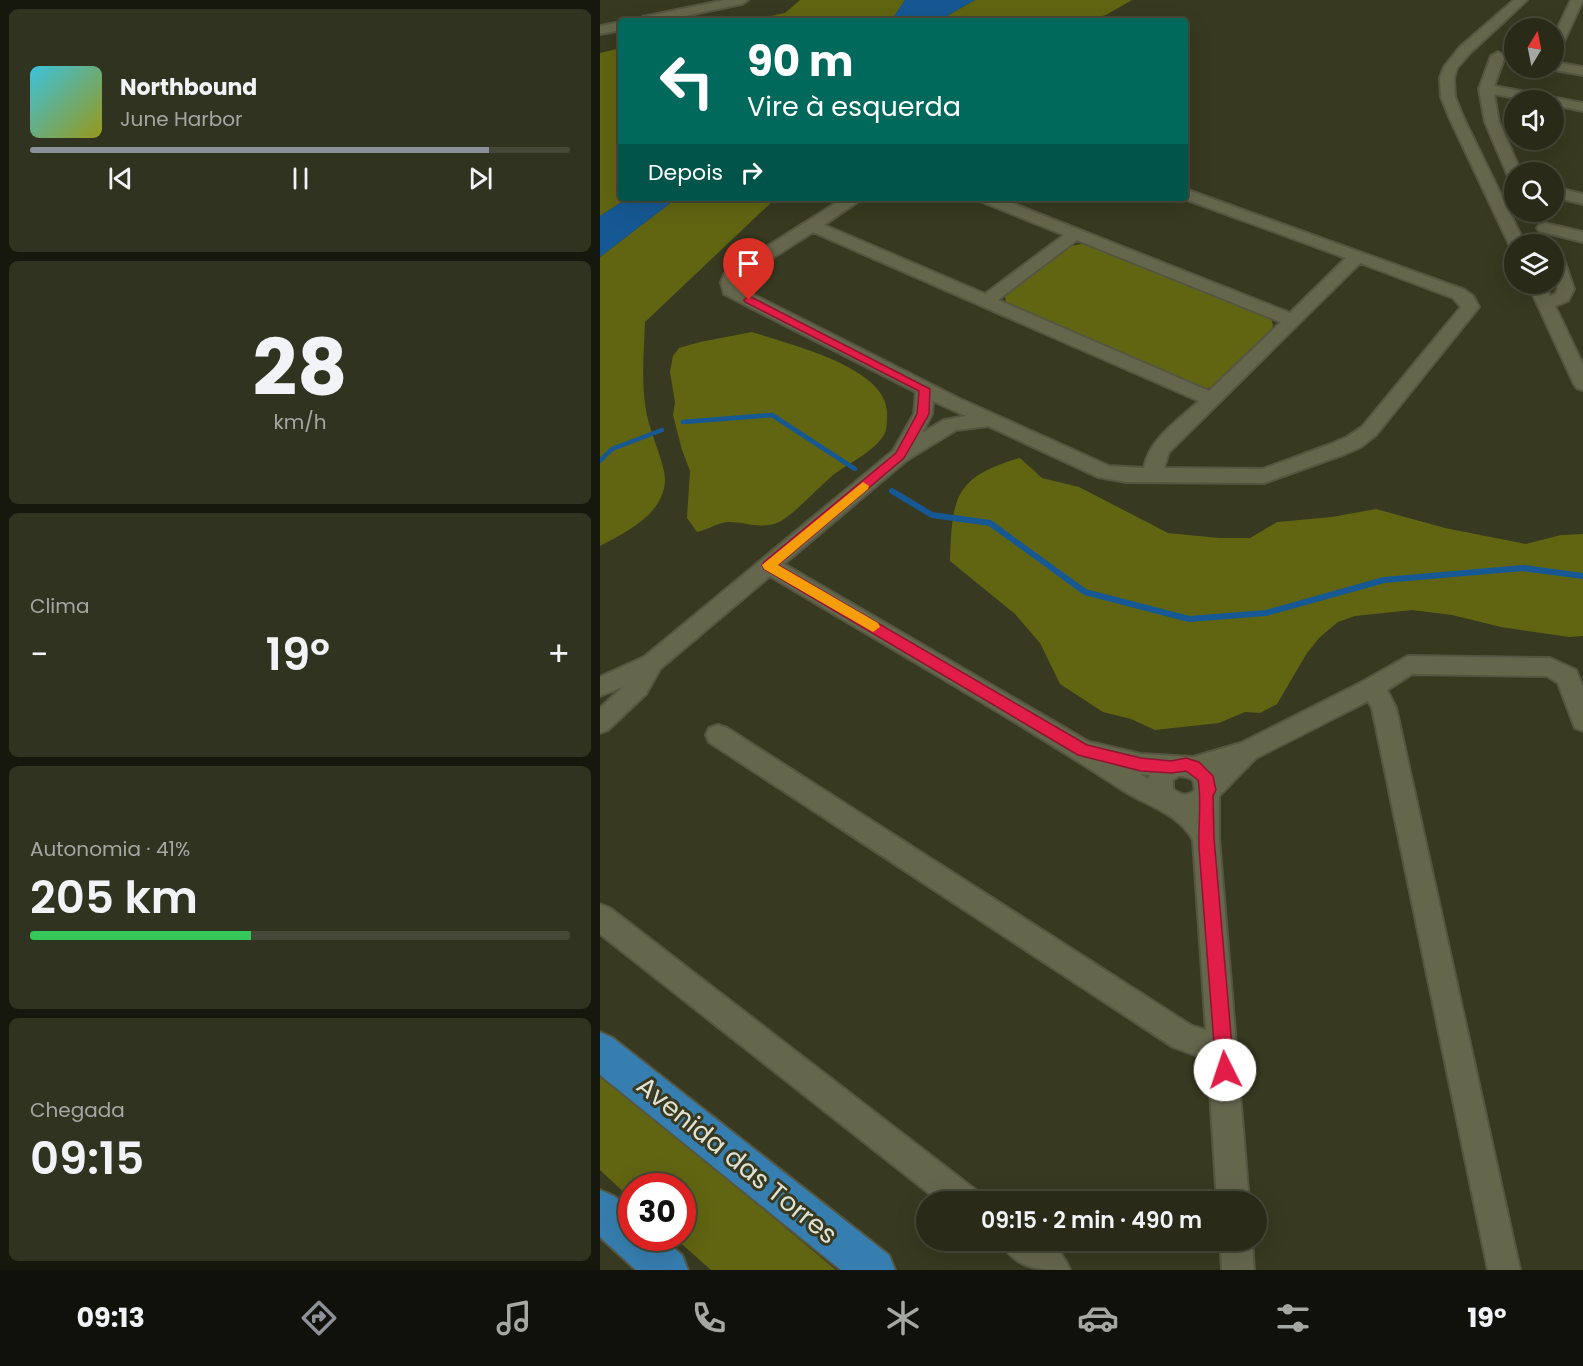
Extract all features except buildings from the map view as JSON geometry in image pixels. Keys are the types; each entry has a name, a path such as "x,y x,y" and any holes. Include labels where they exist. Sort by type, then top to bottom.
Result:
{"main road":[{"name":"Avenida das Torres","path":"600,1051 874,1270"},
{"path":"600,1210 667,1270"}],"street":[{"path":"654,18 704,4 742,0"},
{"path":"1512,234 1448,97 1447,78 1450,68 1466,50 1521,0"},
{"path":"1564,28 1577,0"},
{"path":"1466,50 1504,57"},
{"path":"1498,56 1486,89 1492,122 1509,162"},
{"path":"1564,68 1583,71"},
{"path":"1486,89 1504,92"},
{"path":"1564,103 1583,107"},
{"path":"1564,194 1583,199"},
{"path":"850,201 731,277 730,290 925,389 1105,471 1153,476 1264,476 1354,442 1369,431 1470,307 1467,300 1459,294 1188,195"},
{"path":"992,201 1292,320"},
{"path":"1541,222 1547,234"},
{"path":"811,225 988,300 1211,399"},
{"path":"1545,228 1583,237"},
{"path":"988,300 1075,234"},
{"path":"1153,476 1155,460 1161,448 1357,257"},
{"path":"1545,304 1575,291 1564,272"},
{"path":"1540,294 1583,384"},
{"path":"900,455 923,414 925,389"},
{"path":"600,687 652,663 900,455 951,424 990,420"},
{"path":"768,565 1083,751 1139,787 1172,803 1194,805 1247,751"},
{"path":"600,723 638,687 652,663"},
{"path":"1206,838 1198,826 1160,791 1161,777 1182,767 1247,751 1370,689 1408,665 1550,667 1568,678 1583,722"},
{"path":"1370,689 1379,697 1384,708 1504,1270"},
{"path":"718,735 1183,1037 1201,1044 1223,1048"},
{"path":"1083,751 1141,764 1182,767 1205,776 1206,838 1232,1191"},
{"path":"600,917 952,1191"},
{"path":"1030,1251 1054,1270"},
{"path":"1237,1251 1238,1270"}],"shaded area":[{"path":"800,0 905,0 893,18 761,18 785,13"},
{"path":"975,0 1132,0 1106,15 1096,18 943,18"},
{"path":"618,49 618,201 623,201 600,216 600,53"},
{"path":"673,201 773,201 645,322 644,399 647,418 665,474 663,493 658,504 642,521 600,546 600,257"},
{"path":"1089,245 1271,318 1273,325 1271,331 1213,387 1202,389 1006,304 1005,296 1071,246"},
{"path":"752,332 834,360 872,383 883,398 887,415 886,431 875,446 832,476 781,521 767,525 727,522 697,532 687,518 690,471 673,415 675,402 670,372 673,356 679,348"},
{"path":"1020,458 1042,478 1079,487 1168,533 1219,538 1250,538 1277,522 1332,517 1376,509 1445,528 1526,544 1561,535 1583,534 1583,636 1569,637 1501,627 1452,615 1412,610 1355,616 1338,622 1320,637 1307,653 1277,704 1260,713 1245,712 1219,723 1155,730 1131,719 1103,712 1060,684 1040,643 1015,614 950,561 952,521 961,493 969,482 982,473"},
{"path":"600,1073 836,1270 711,1270 690,1251 696,1251 696,1173 618,1173 618,1187 600,1170"}],"water":[{"path":"905,0 975,0 943,18 893,18"},
{"path":"623,201 673,201 600,257 600,216"}],"waterway":[{"path":"683,422 772,415 855,469"},
{"path":"600,461 612,449 662,430"},
{"path":"892,491 932,515 990,523 1085,592 1189,619 1266,613 1384,580 1523,568 1583,576"}],"slow traffic":[{"path":"863,486 768,565 873,627"}],"route":[{"path":"749,300 925,389 923,414 900,455 768,565 1083,751 1141,764 1171,767 1186,765 1194,767 1205,776 1208,783 1206,838 1225,1070"}]}
